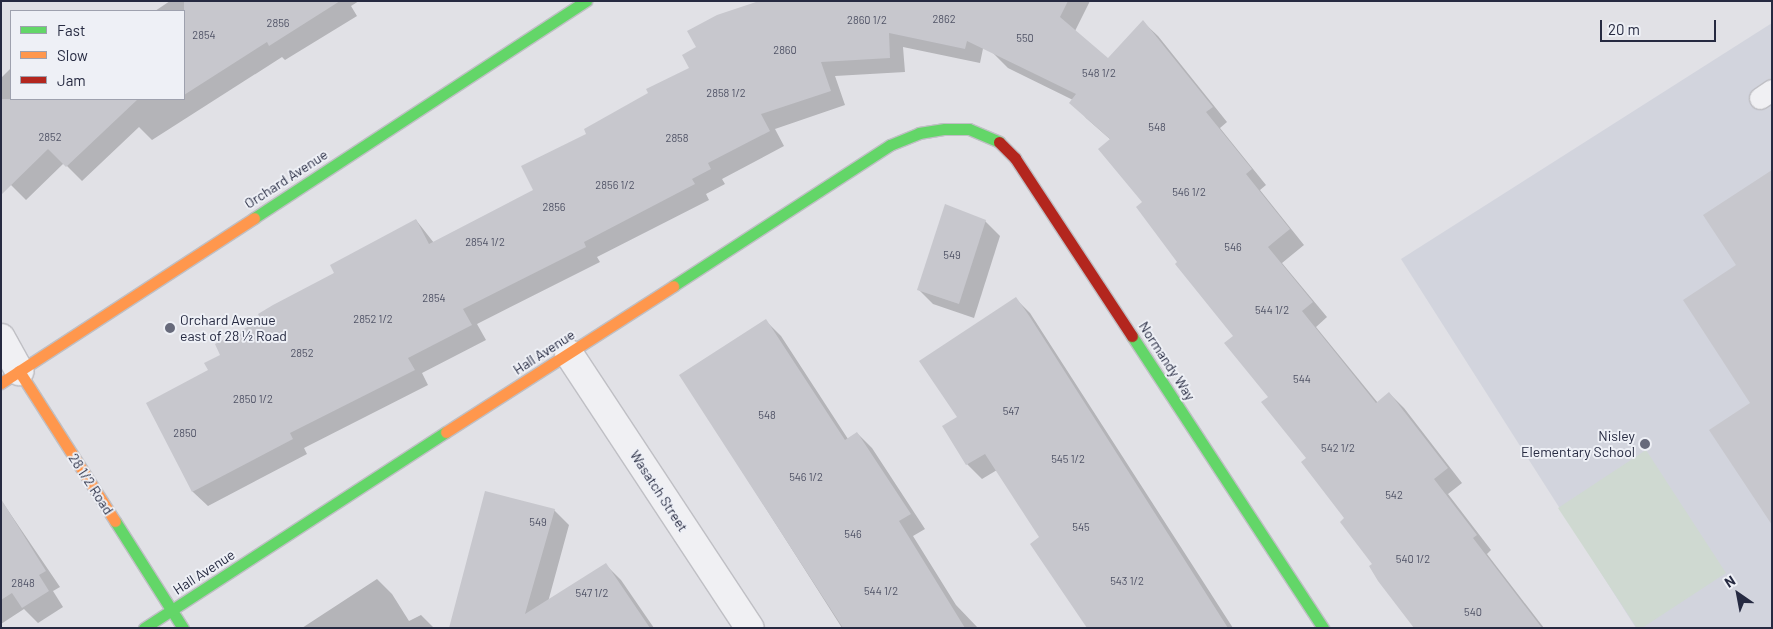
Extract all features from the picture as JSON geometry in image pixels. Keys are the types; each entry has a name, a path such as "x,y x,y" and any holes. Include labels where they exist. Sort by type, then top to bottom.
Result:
{"street":[{"name":"Orchard Avenue","path":"10,377 586,1"},
{"name":"Hall Avenue","path":"144,628 890,145 919,133 969,129"},
{"name":"Normandy Way","path":"969,129 994,138 1015,158 1033,183 1323,628"},
{"name":"28 1/2 Road","path":"1,338 10,377 183,628"},
{"name":"Wasatch Street","path":"569,354 750,628"}],"shaded area":[{"name":"Nisley Elementary School","path":"1772,23 1772,628 1636,628 1401,259"},
{"path":"1646,450 1726,573 1642,628 1637,628 1558,508"}],"building":[{"path":"184,1 340,1 269,46 267,42 185,94"},
{"path":"759,1 1068,1 1060,17 1108,58 1143,20 1213,107 1206,112 1252,169 1246,174 1290,229 1268,247 1313,302 1302,311 1376,403 1389,392 1448,468 1434,479 1477,535 1473,538 1542,628 1414,628 1378,581 1369,566 1372,564 1340,522 1344,518 1301,462 1306,458 1261,402 1268,397 1224,343 1233,336 1175,264 1177,262 1136,207 1142,202 1098,149 1110,139 1069,103 1076,94 967,41 965,49 889,33 890,58 821,62 831,91 761,114 770,131 708,163 711,169 692,179 695,184 584,242 586,247 463,309 472,325 408,358 415,370 290,433 293,439 192,492 146,403 208,370 204,363 220,355 215,344 261,320 258,314 273,305 334,273 330,265 416,219 429,244 533,190 521,166 586,134 584,129 648,93 646,89 689,68 682,55 696,47 687,31 717,15"},
{"path":"1,99 137,100 66,167 48,149 1,195"},
{"path":"1772,170 1772,525 1709,430 1750,403 1683,300 1736,265 1703,215"},
{"path":"945,204 986,220 959,304 917,290"},
{"path":"1016,297 1228,628 1087,628 1030,544 1039,537 985,454 966,465 942,426 957,417 919,361"},
{"path":"766,319 845,440 857,432 911,514 899,521 965,628 843,628 679,375"},
{"path":"485,491 555,509 525,614 606,563 650,628 449,628"},
{"path":"1,499 46,571 39,575 49,591 22,608 12,593 1,600"}],"traffic: fast":[{"path":"254,218 586,1"},
{"path":"673,286 890,145 919,133 945,129 969,129 999,142"},
{"path":"1132,336 1323,628"},
{"path":"144,628 446,432"},
{"path":"115,521 183,628"}],"traffic: slow":[{"path":"1,383 254,218"},
{"path":"446,432 673,286"},
{"path":"19,371 115,521"}],"traffic: jam":[{"path":"999,142 1015,158 1132,336"}],"place":[{"name":"Orchard Avenue east of 28 ½ Road","path":"170,328"},
{"name":"Nisley Elementary School","path":"1645,444"}]}
